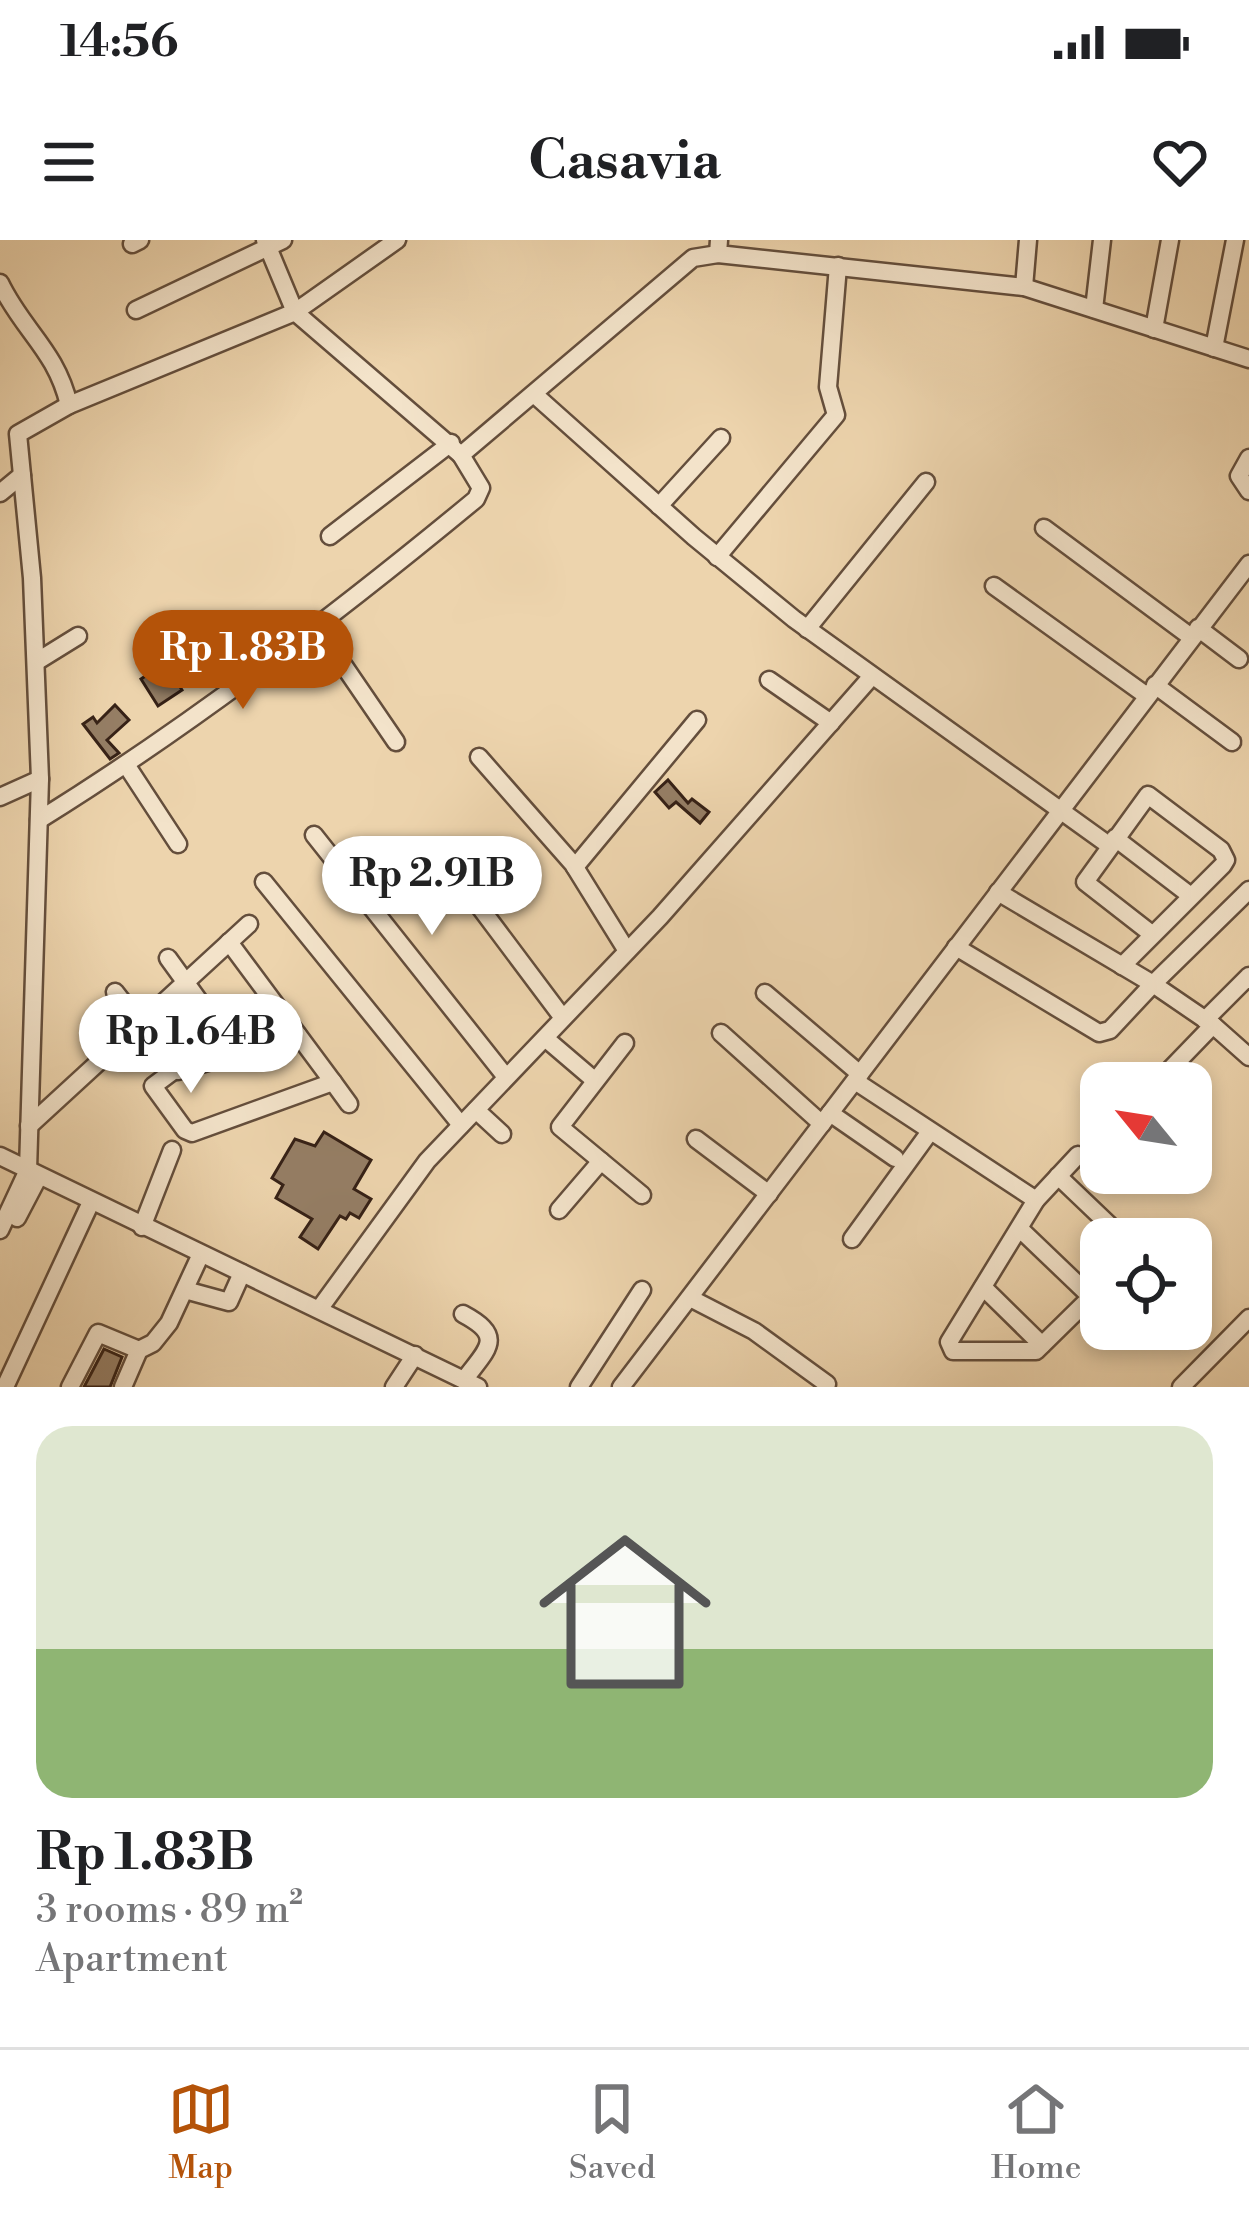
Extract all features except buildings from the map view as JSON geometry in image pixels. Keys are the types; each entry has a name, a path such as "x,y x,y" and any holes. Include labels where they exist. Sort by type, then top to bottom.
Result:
{"street":[{"path":"5,1231 33,1173 29,1126 40,779 18,434 69,405 295,312 397,240"},
{"path":"1024,287 1028,240"},
{"path":"1094,309 1102,240"},
{"path":"1154,329 1170,240"},
{"path":"1214,348 1235,240"},
{"path":"39,820 127,766 316,625 476,499 481,488 456,449 295,312 273,243 136,310"},
{"path":"330,536 535,395 693,258 718,247 1024,287 1249,359"},
{"path":"717,557 836,415 828,387 838,266"},
{"path":"0,283 62,374 69,405"},
{"path":"535,395 717,557 807,629 1191,896"},
{"path":"658,506 721,438"},
{"path":"1249,458 1239,476 1249,491"},
{"path":"0,493 22,475"},
{"path":"807,629 926,482"},
{"path":"1044,528 1239,659"},
{"path":"621,1387 1249,564"},
{"path":"994,586 1232,742"},
{"path":"316,625 396,742"},
{"path":"36,662 78,636"},
{"path":"320,1308 427,1160 627,951 872,676"},
{"path":"769,680 831,723"},
{"path":"575,867 697,720"},
{"path":"479,757 575,867 627,951"},
{"path":"127,766 178,844"},
{"path":"0,797 40,779"},
{"path":"1123,966 1223,866 1226,857 1146,795 1085,882 1153,935"},
{"path":"314,836 506,1077"},
{"path":"263,882 460,1125"},
{"path":"956,947 1099,1033 1110,1030 1249,890"},
{"path":"998,892 1154,984 1249,1057"},
{"path":"479,907 563,1018"},
{"path":"29,1126 249,924"},
{"path":"229,942 350,1104"},
{"path":"168,958 237,1054"},
{"path":"1175,1062 1249,976"},
{"path":"115,992 140,1024"},
{"path":"765,993 857,1077 929,1133 1036,1200"},
{"path":"721,1033 826,1119 895,1158"},
{"path":"223,1034 165,1074 153,1089 192,1133 333,1082"},
{"path":"165,1074 298,1035"},
{"path":"545,1038 593,1079"},
{"path":"625,1043 560,1126 642,1195"},
{"path":"476,1110 502,1134"},
{"path":"852,1239 929,1133"},
{"path":"696,1139 769,1194"},
{"path":"142,1227 172,1150"},
{"path":"0,1156 471,1383 490,1336 484,1325 463,1314"},
{"path":"1080,1159 1036,1200 949,1342 950,1349 1031,1352 1080,1307"},
{"path":"560,1210 601,1161"},
{"path":"1058,1176 1102,1218"},
{"path":"5,1387 91,1202"},
{"path":"1019,1228 1080,1278"},
{"path":"122,1387 140,1350 153,1343 169,1323 201,1254"},
{"path":"185,1290 229,1302 242,1273"},
{"path":"983,1288 1042,1346"},
{"path":"579,1387 642,1290"},
{"path":"690,1298 754,1331 827,1384"},
{"path":"1181,1387 1249,1318"},
{"path":"70,1387 98,1333 140,1350"},
{"path":"394,1387 415,1354"}]}
